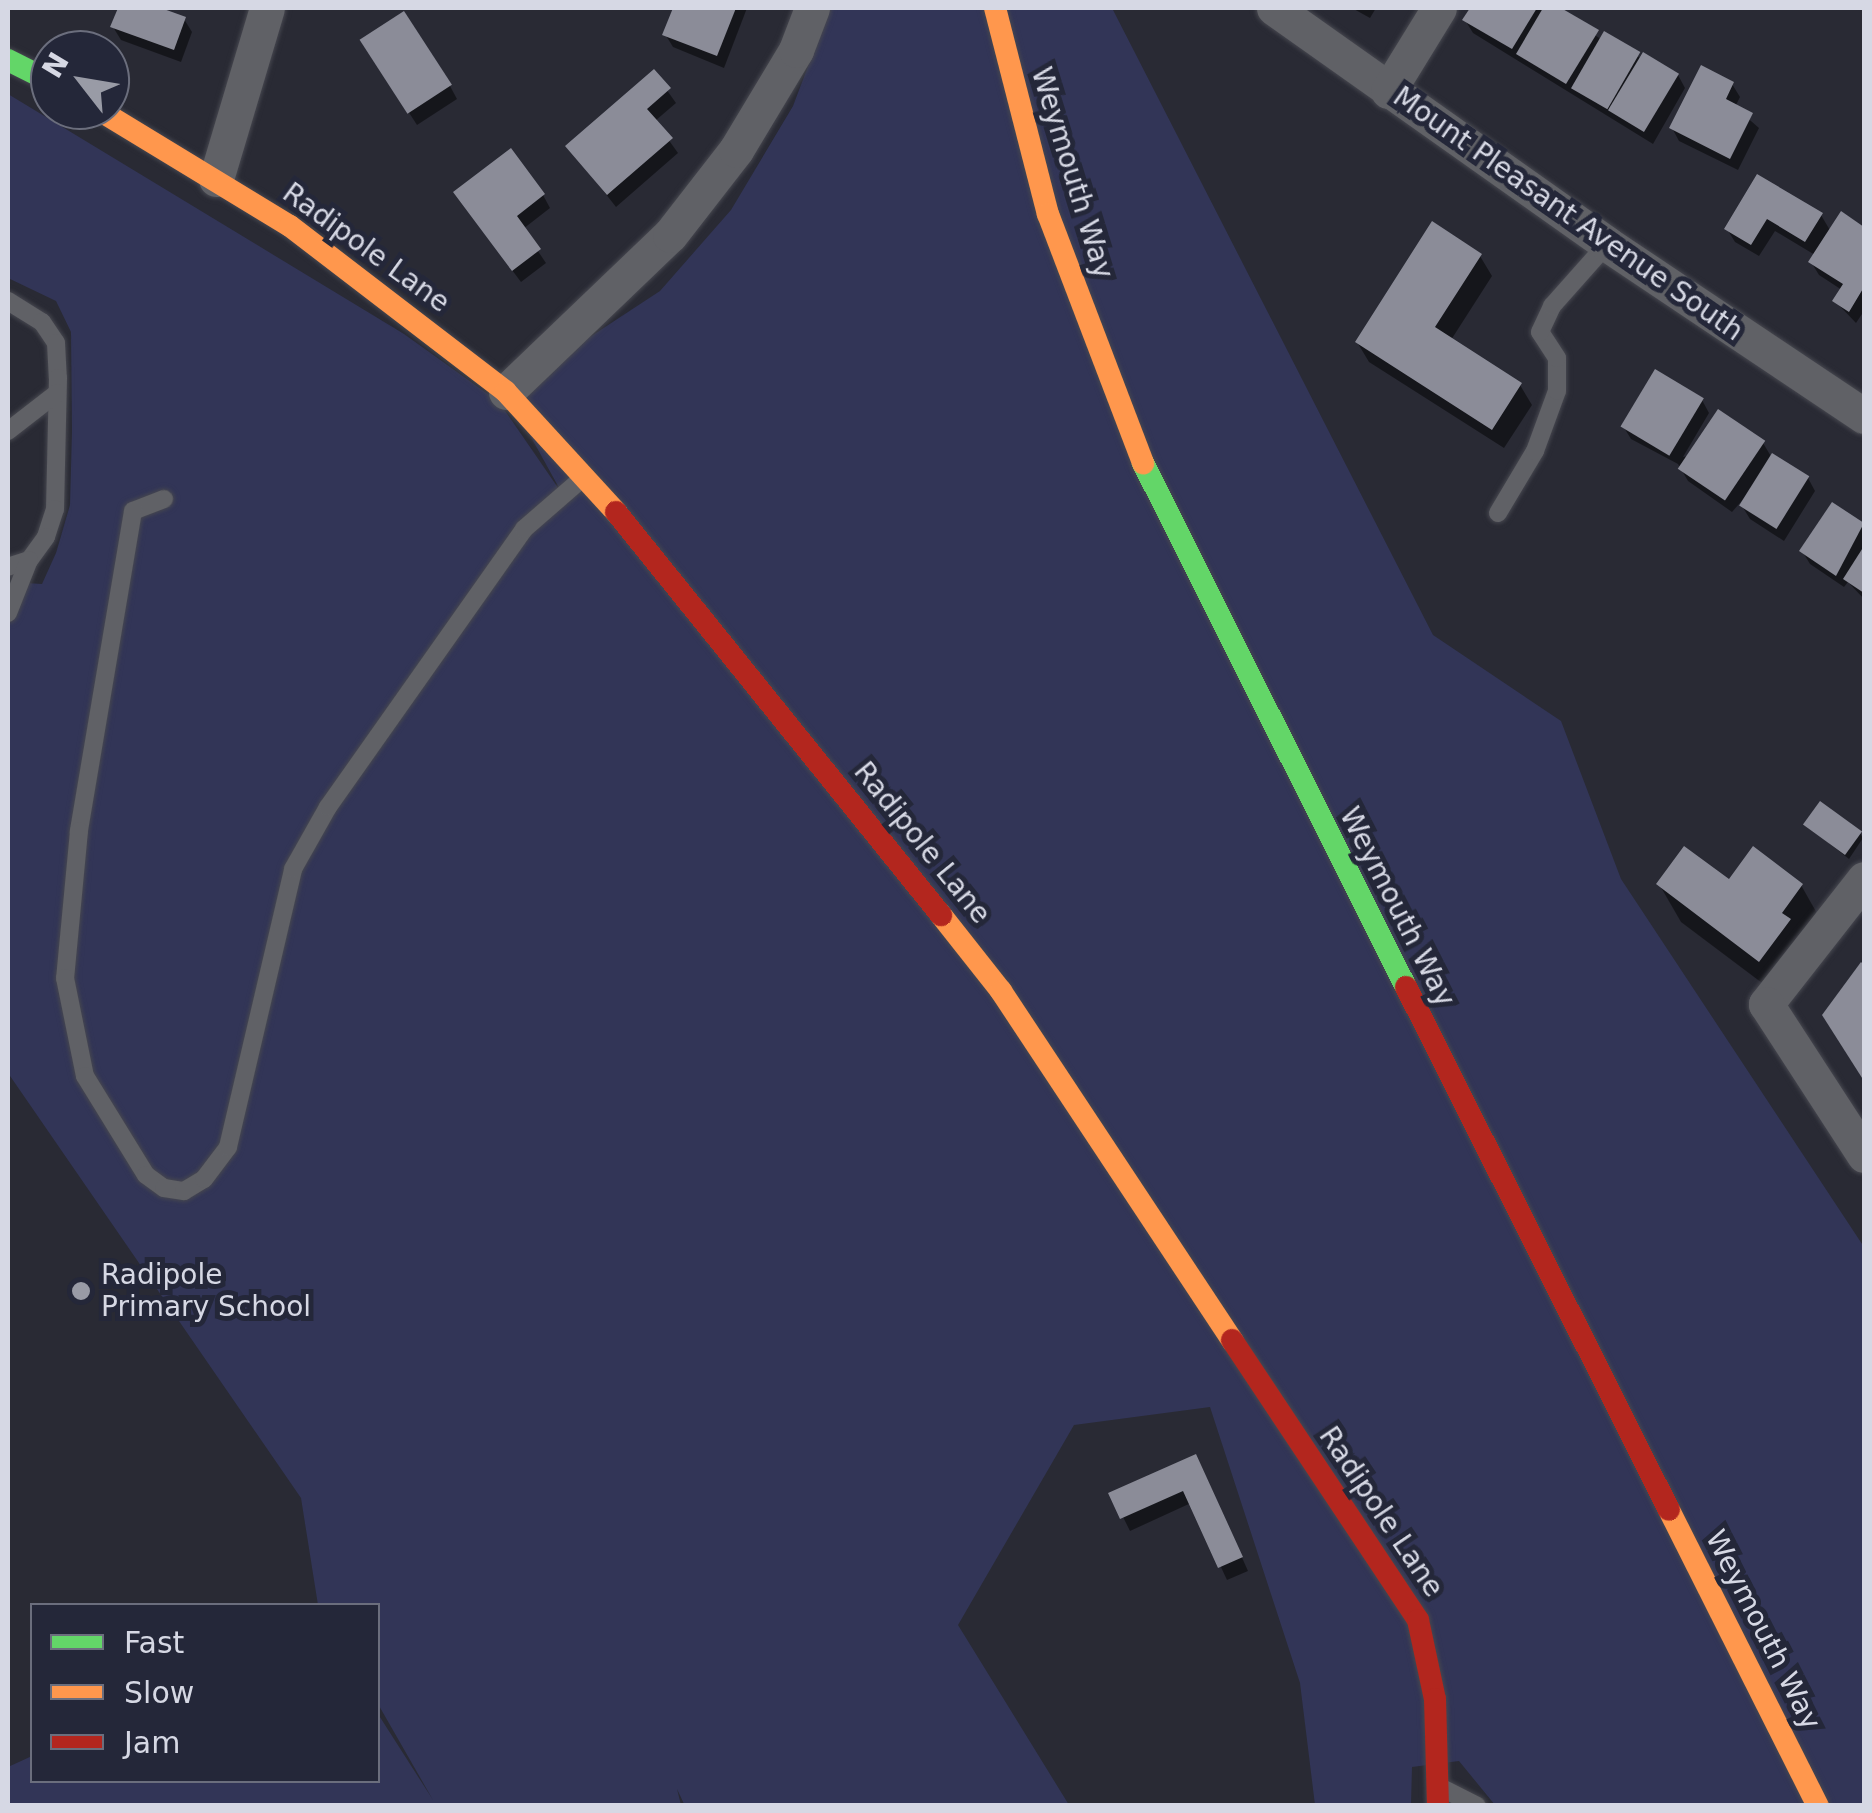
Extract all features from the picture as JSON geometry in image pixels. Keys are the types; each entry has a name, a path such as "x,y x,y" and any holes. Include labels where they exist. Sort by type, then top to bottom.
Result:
{"main road":[{"name":"Weymouth Way","path":"995,8 1048,214 1142,459 1818,1806"},
{"name":"Radipole Lane","path":"130,128 216,179 367,282 506,392 586,476 1000,991 1247,1370 1370,1538 1418,1620 1435,1699 1437,1795"}],"street":[{"path":"216,179 267,8"},
{"path":"506,392 670,235 736,150 796,50 812,8"},
{"name":"Mount Pleasant Avenue South","path":"1274,8 1607,244 1864,416"},
{"path":"1388,91 1439,8"},
{"path":"1864,879 1766,1004 1864,1156"}],"lane":[{"path":"1498,513 1535,451 1558,392 1557,358 1540,332 1552,306 1607,244"},
{"path":"8,302 42,322 56,343 58,393 54,509 46,538 29,560 8,613"},
{"path":"8,430 58,393"},
{"path":"164,499 133,510 79,832 65,978 85,1076 146,1175 164,1188 184,1190 204,1178 228,1146 292,869 328,806 524,529 586,476"},
{"path":"8,567 29,560"},
{"path":"1437,1795 1478,1806"}],"shaded area":[{"path":"830,8 1112,8 1433,635 1561,721 1621,879 1864,1247 1864,1805 1495,1805 1459,1761 1412,1767 1411,1805 1315,1805 1300,1683 1210,1407 1074,1425 958,1625 1069,1805 685,1806 677,1789 681,1805 8,1805 8,1767 30,1757 30,1783 380,1783 380,1717 433,1800 380,1707 380,1603 318,1603 301,1498 8,1073 8,582 42,584 56,553 70,505 72,431 71,332 56,301 8,278 8,94 30,107 30,130 67,130 404,334 499,402 563,495 506,392 660,291 731,210 793,106"}],"building":[{"path":"118,8 161,8 186,17 174,50 130,34 130,30 110,27"},
{"path":"673,8 736,8 717,56 662,35"},
{"path":"1470,8 1537,8 1512,49 1462,20"},
{"path":"1543,8 1561,8 1599,30 1566,84 1516,54"},
{"path":"404,11 452,85 407,114 360,40"},
{"path":"1604,31 1640,52 1607,109 1571,88"},
{"path":"1643,52 1679,74 1644,132 1608,110"},
{"path":"1701,65 1734,82 1726,99 1753,113 1730,159 1669,128"},
{"path":"654,69 671,88 647,109 673,138 607,195 565,146"},
{"path":"511,148 545,194 517,216 541,249 512,271 453,192"},
{"path":"1757,174 1823,213 1805,242 1767,219 1751,245 1724,229"},
{"path":"1841,211 1864,227 1864,287 1849,312 1832,301 1843,284 1808,262"},
{"path":"1432,221 1482,254 1435,327 1522,383 1492,430 1355,342"},
{"path":"1655,369 1704,398 1669,456 1620,426"},
{"path":"1718,409 1765,441 1725,501 1678,469"},
{"path":"1772,453 1809,476 1776,529 1739,506"},
{"path":"1832,502 1864,523 1836,576 1799,551"},
{"path":"1864,546 1864,593 1843,579"},
{"path":"1820,801 1862,832 1845,855 1803,824"},
{"path":"1684,846 1729,879 1753,846 1803,884 1782,913 1791,919 1759,962 1656,884"},
{"path":"1861,962 1864,965 1864,1081 1822,1015"},
{"path":"1196,1454 1243,1557 1218,1568 1183,1491 1120,1519 1108,1493"}],"traffic: fast":[{"path":"8,60 30,71"},
{"path":"1143,463 1406,987"}],"traffic: slow":[{"path":"995,8 1048,214 1143,463"},
{"path":"130,129 290,226 506,392 616,512"},
{"path":"941,915 1001,991 1232,1340"},
{"path":"1669,1510 1818,1806"}],"traffic: jam":[{"path":"616,512 941,915"},
{"path":"1406,987 1669,1510"},
{"path":"1232,1340 1418,1620 1435,1699 1438,1806"}],"place":[{"name":"Radipole Primary School","path":"81,1291"}]}
